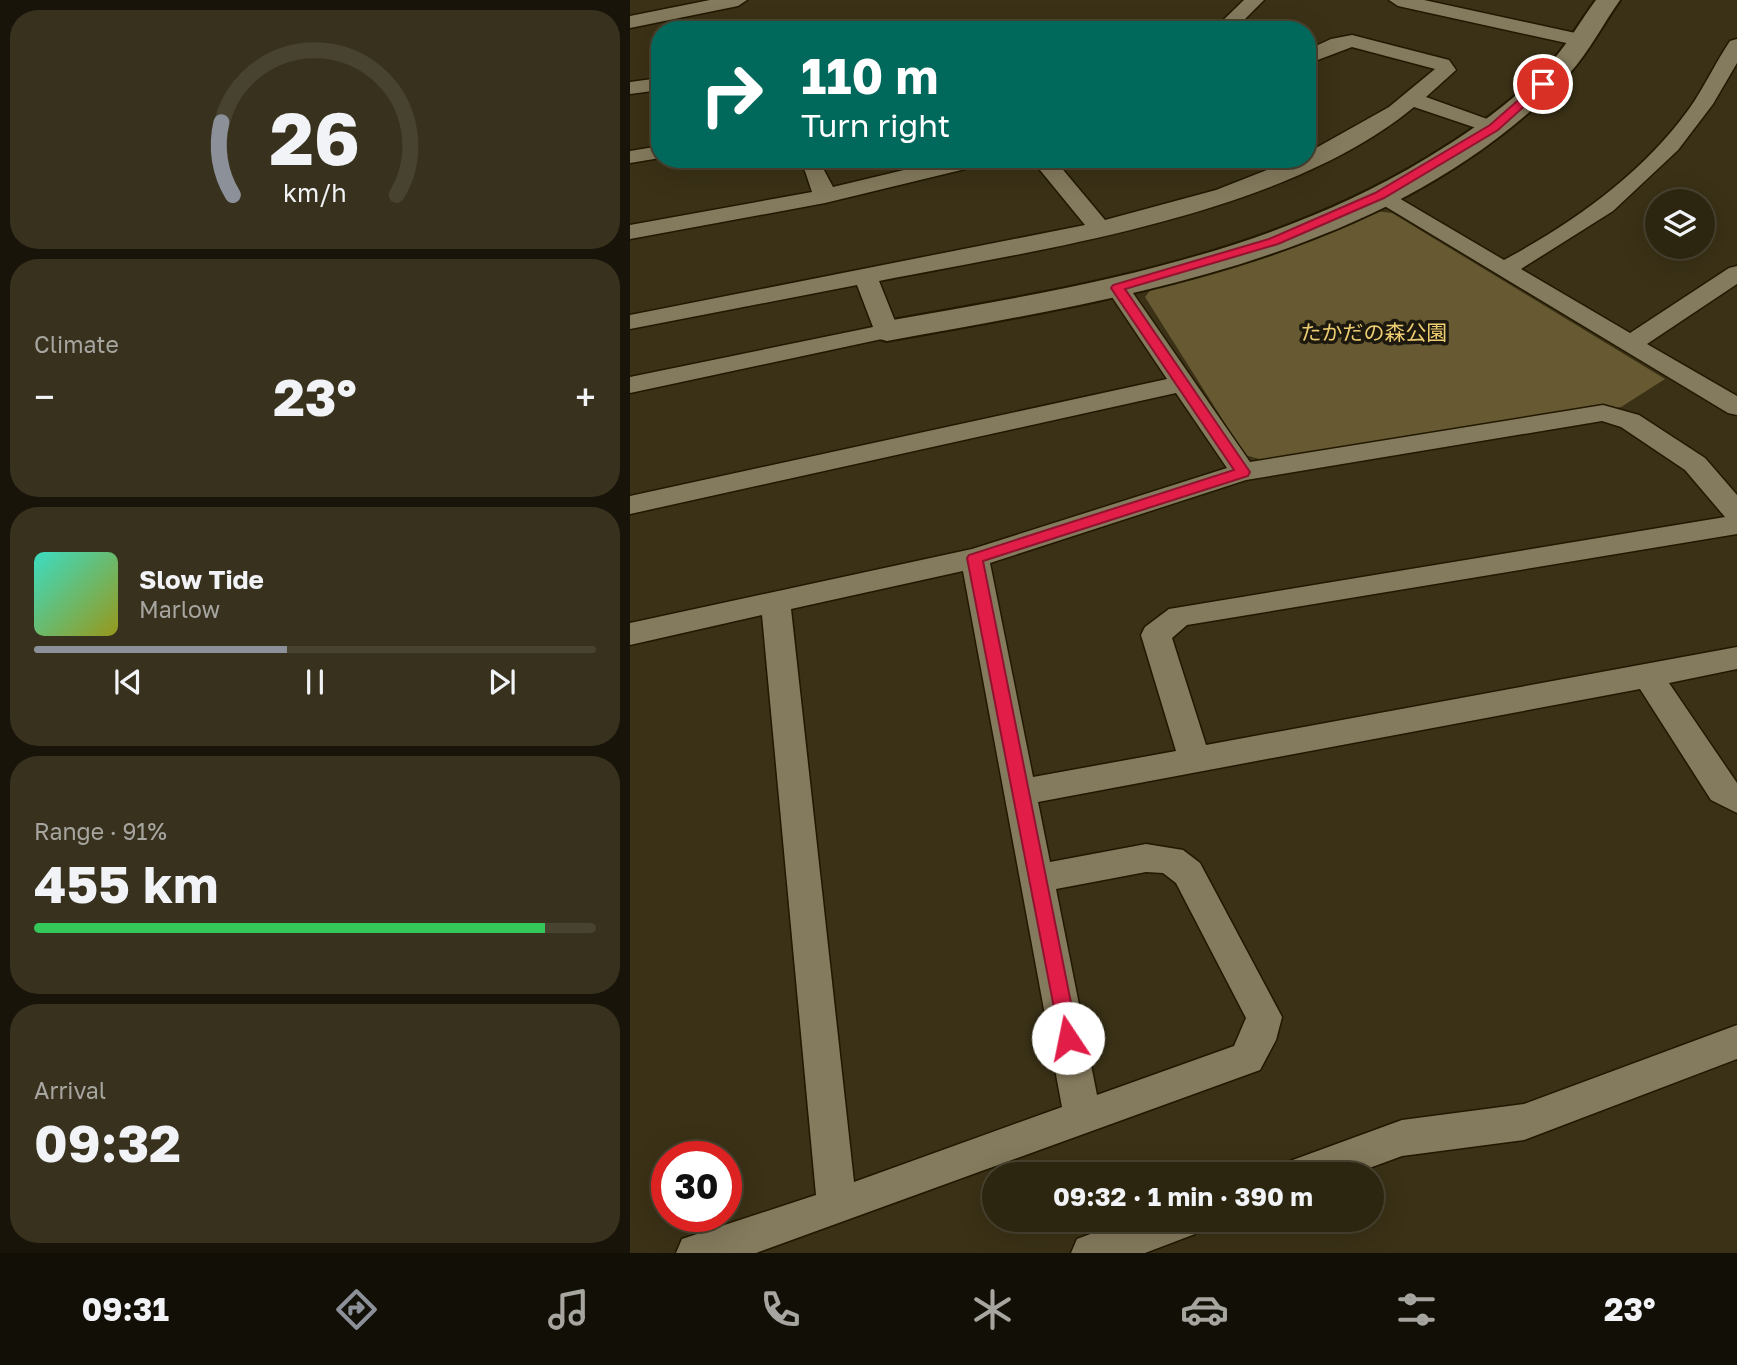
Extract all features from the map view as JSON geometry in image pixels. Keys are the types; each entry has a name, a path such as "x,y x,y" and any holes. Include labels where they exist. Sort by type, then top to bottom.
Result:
{"street":[{"path":"630,22 738,0"},
{"path":"1232,21 1255,0"},
{"path":"1398,0 1454,6 1580,40"},
{"path":"630,385 887,331 1118,288 1274,242 1379,195 1494,128 1561,67 1608,0"},
{"path":"1316,54 1338,43 1352,41 1443,64 1446,69 1414,100 1368,131 1316,156"},
{"path":"1504,270 1539,251 1597,212 1670,147 1707,96 1737,45"},
{"path":"630,88 651,85"},
{"path":"1414,100 1494,128"},
{"path":"630,157 651,154"},
{"path":"814,168 825,196"},
{"path":"630,232 825,196 941,168"},
{"path":"1049,168 1100,229"},
{"path":"630,322 1100,229 1186,206 1291,168"},
{"path":"1379,195 1737,407"},
{"path":"1630,344 1737,274"},
{"path":"866,277 887,331"},
{"path":"1118,288 1243,472"},
{"path":"630,505 1182,383"},
{"path":"630,634 975,558 1243,472 1603,413 1630,421 1695,464 1737,513"},
{"path":"1195,760 1156,635 1179,616 1737,525"},
{"path":"975,558 1083,1118"},
{"path":"775,600 837,1206"},
{"path":"1021,792 1737,658"},
{"path":"1648,676 1723,791 1737,800"},
{"path":"696,1253 837,1206 1247,1058 1258,1040 1264,1017 1188,873 1171,859 1146,858 1038,878"},
{"path":"1337,1162 1402,1138 1524,1122 1737,1042"},
{"path":"1091,1253 1148,1232"}],"green space":[{"name":"たかだの森公園","path":"1375,211 1392,213 1665,379 1621,407 1266,461 1245,455 1145,297 1152,288 1265,254"}],"route":[{"path":"1068,1038 975,558 1243,472 1118,288 1274,242 1379,195 1454,154 1494,128 1543,84"}]}
